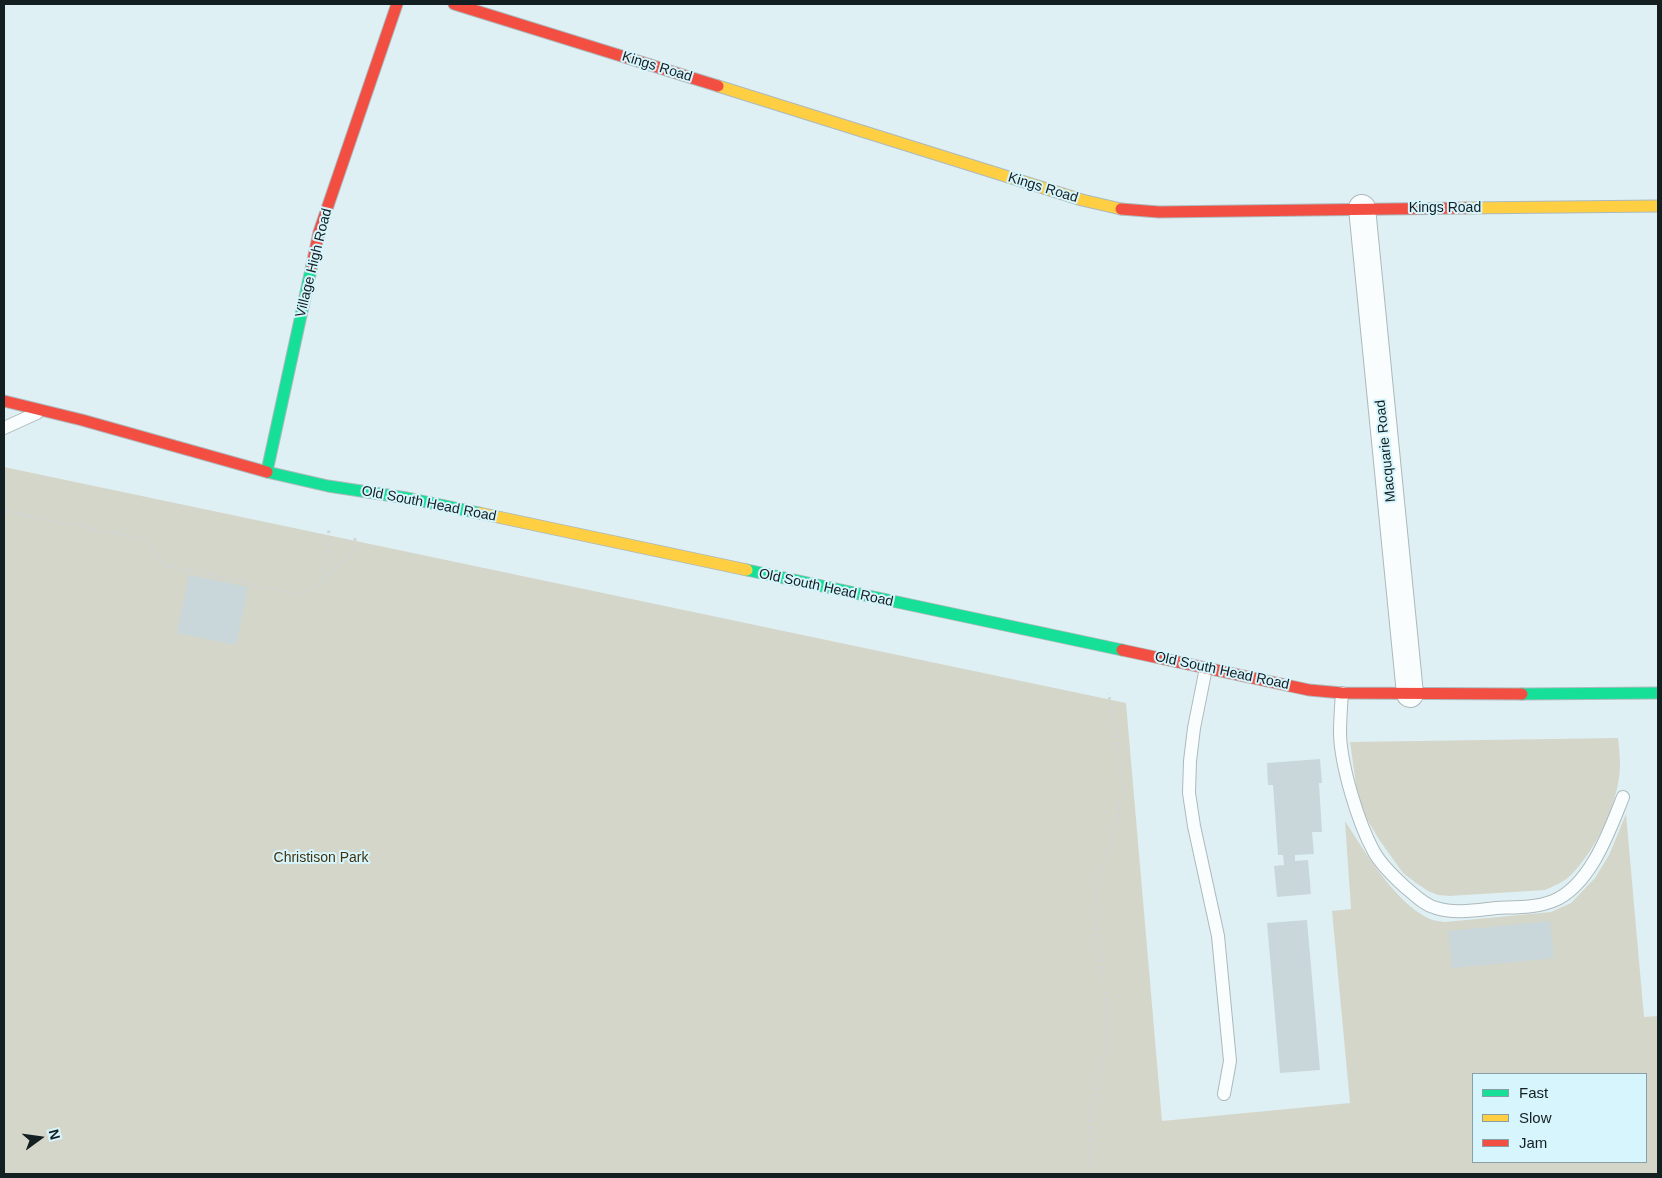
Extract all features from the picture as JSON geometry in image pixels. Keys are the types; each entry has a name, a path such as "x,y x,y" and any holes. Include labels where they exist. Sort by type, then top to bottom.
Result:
{"street":[{"name":"Village High Road","path":"267,471 319,232 397,4"},
{"name":"Kings Road","path":"454,4 1072,198 1114,208 1159,212 1362,208 1658,206"},
{"name":"Macquarie Road","path":"1362,208 1410,694"},
{"name":"Old South Head Road","path":"4,401 44,409 318,484 407,498 1309,690 1342,693 1410,694 1658,693"}],"lane":[{"path":"4,428 44,409"},
{"path":"1206,668 1194,728 1189,793 1194,826 1218,936 1230,1061 1224,1094"},
{"path":"1342,693 1340,735 1343,754 1354,803 1374,851 1396,879 1420,899 1434,907 1447,911 1460,911 1522,907 1538,905 1561,897 1584,875 1597,856 1624,798"}],"path":[{"path":"4,511 144,539 164,565 300,595 323,581 352,552 356,535"},
{"path":"323,581 329,530"},
{"path":"1092,1174 1089,1151 1090,1120 1107,1035 1106,1010 1096,926 1096,890 1114,831 1120,802 1116,729 1108,694"}],"green space":[{"name":"Christison Park","path":"4,467 1126,703 1162,1121 1350,1103 1332,911 1351,909 1345,821 1393,890 1417,912 1430,919 1445,922 1551,912 1571,903 1595,878 1609,855 1626,814 1644,1017 1658,1016 1658,1174 4,1174"},
{"path":"1618,738 1619,779 1611,809 1589,852 1571,875 1562,882 1545,890 1449,896 1438,895 1428,891 1403,873 1380,841 1359,806 1350,742"}],"building":[{"path":"189,575 248,587 236,645 177,633"},
{"path":"1320,759 1322,783 1319,783 1322,832 1312,832 1314,854 1295,855 1295,861 1308,860 1311,894 1277,897 1274,866 1284,865 1283,855 1278,855 1273,785 1268,785 1267,763"},
{"path":"1307,920 1320,1070 1280,1073 1267,923"},
{"path":"1550,921 1554,958 1452,968 1448,931"}],"traffic: fast":[{"path":"267,471 312,265"},
{"path":"267,472 328,486 407,498 479,513"},
{"path":"747,570 1122,650"},
{"path":"1522,694 1658,693"}],"traffic: slow":[{"path":"718,86 1082,200 1121,209"},
{"path":"1466,208 1658,206"},
{"path":"479,513 747,570"}],"traffic: jam":[{"path":"312,265 319,232 397,4"},
{"path":"454,4 718,86"},
{"path":"1121,209 1159,212 1466,208"},
{"path":"4,401 82,420 267,472"},
{"path":"1122,650 1309,690 1342,693 1522,694"}]}
